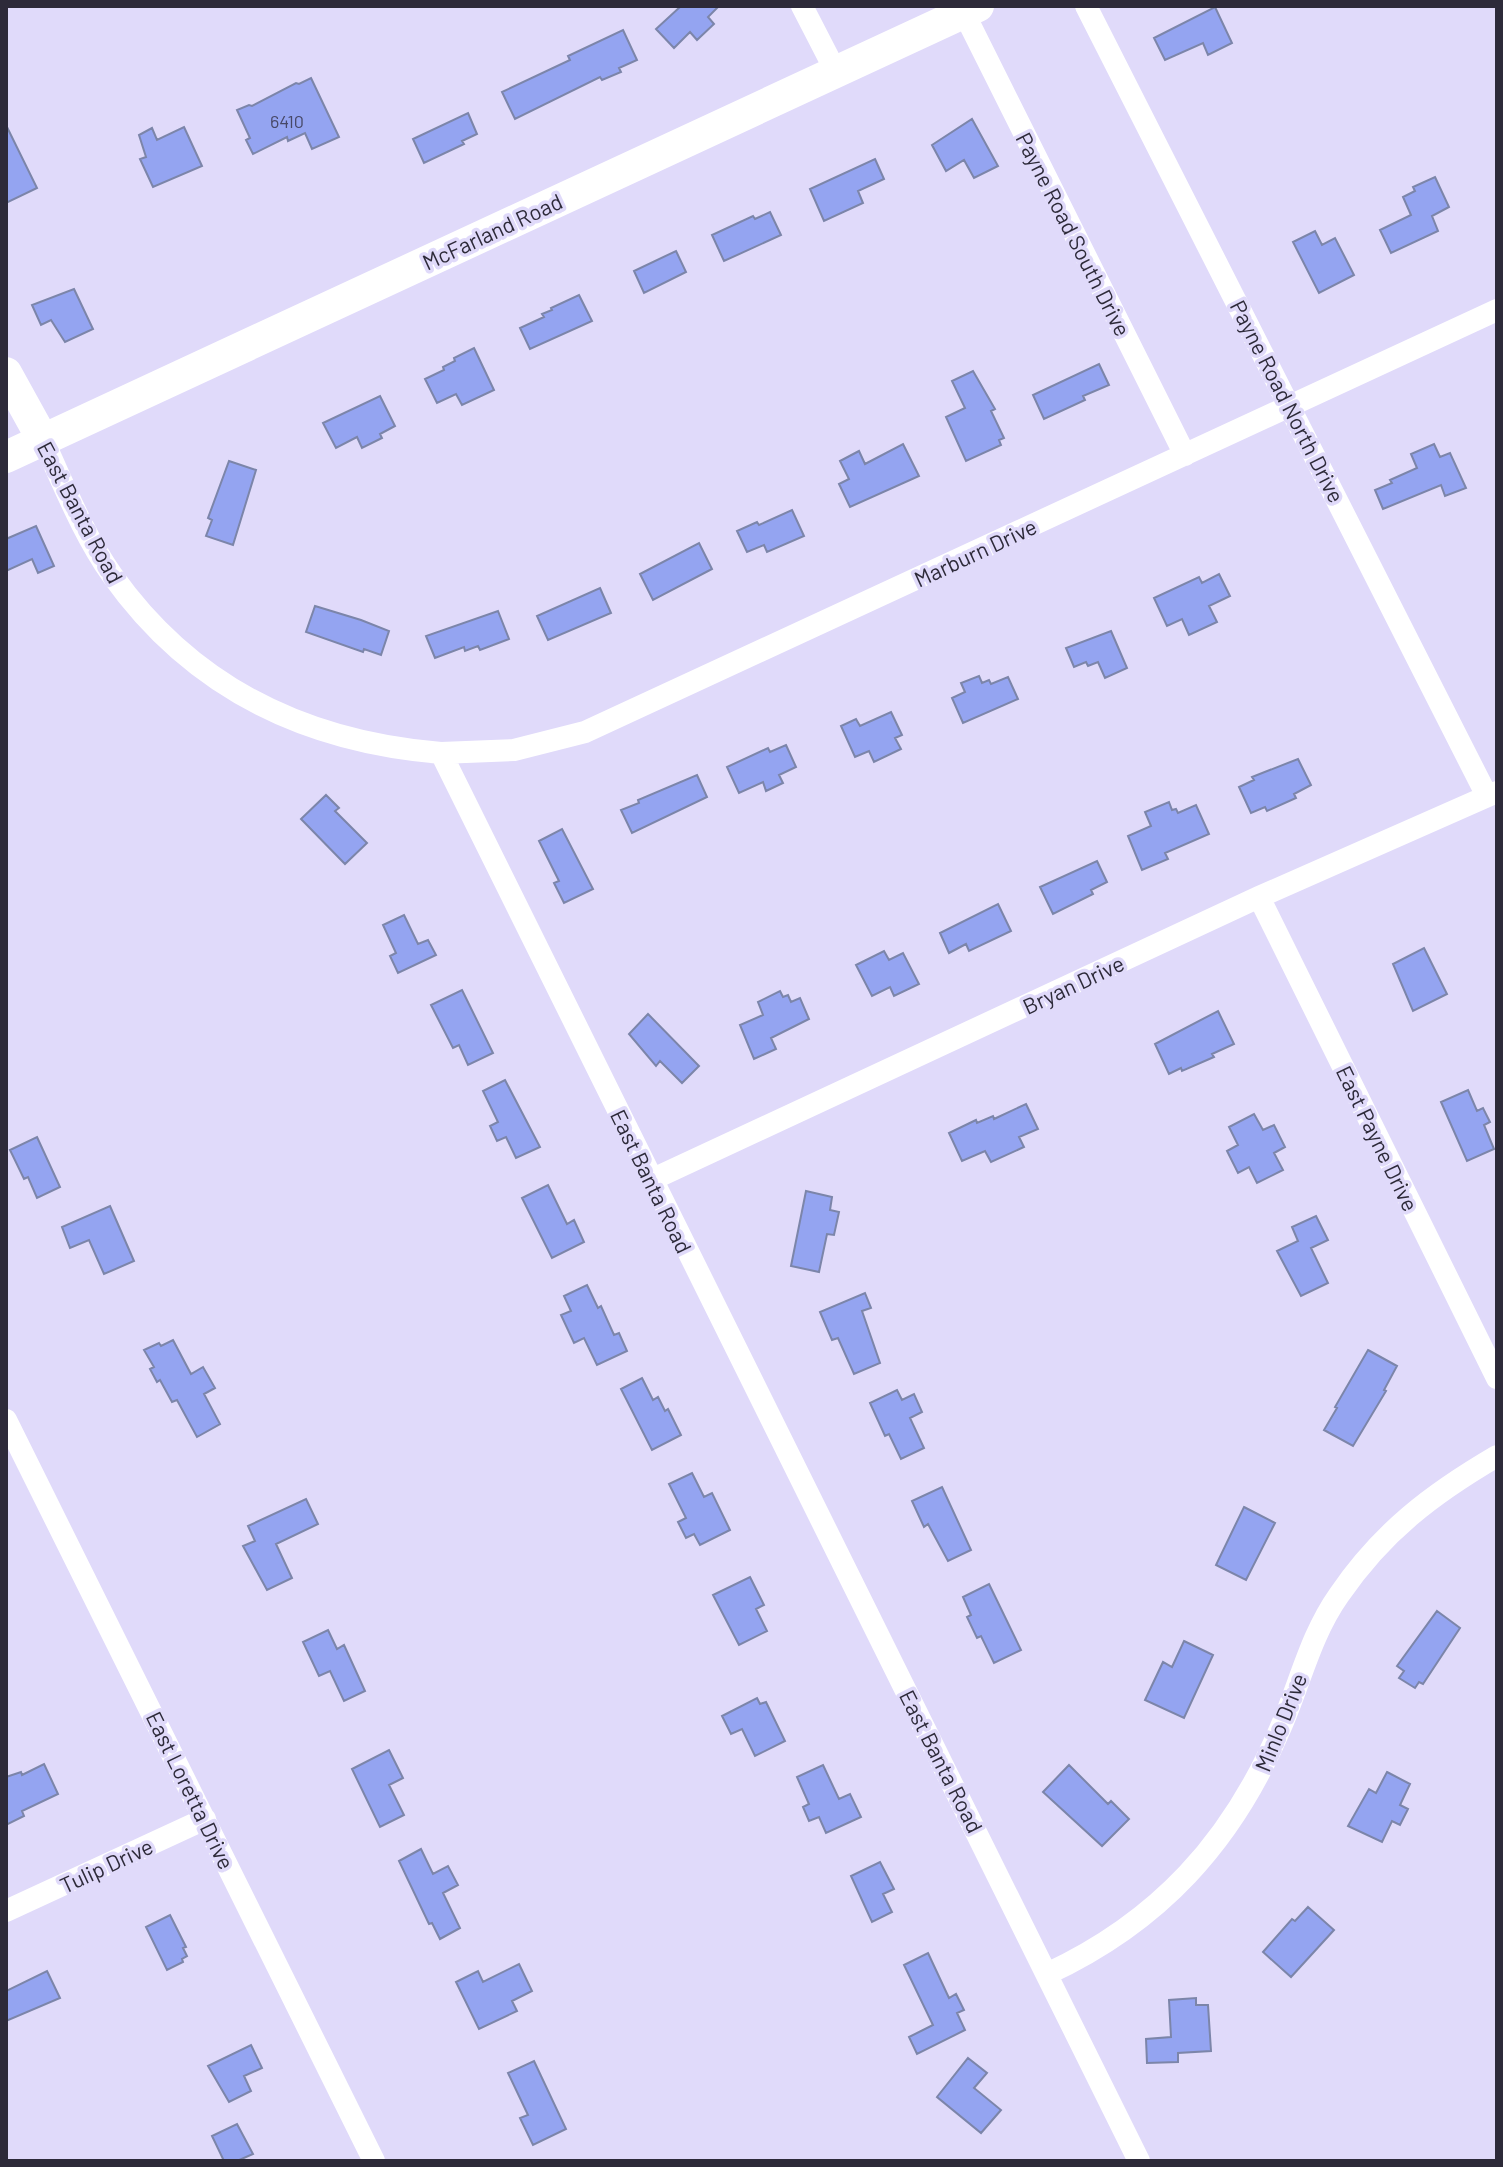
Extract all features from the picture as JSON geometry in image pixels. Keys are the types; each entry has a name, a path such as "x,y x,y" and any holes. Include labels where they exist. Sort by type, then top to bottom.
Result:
{"street":[{"path":"802,6 836,72"},
{"name":"Payne Road North Drive","path":"1086,6 1492,794"},
{"name":"McFarland Road","path":"6,457 971,9"},
{"name":"Payne Road South Drive","path":"971,9 1185,455"},
{"name":"Marburn Drive","path":"441,753 514,750 585,732 1497,310"},
{"name":"East Banta Road","path":"6,373 111,574 132,603 175,648 246,699 311,728 388,747 441,753 1139,2161"},
{"name":"Bryan Drive","path":"651,1180 1259,897 1492,794"},
{"name":"East Payne Drive","path":"1259,897 1497,1378"},
{"name":"East Loretta Drive","path":"6,1420 374,2161"},
{"name":"Minlo Drive","path":"1047,1974 1087,1955 1130,1926 1171,1893 1207,1854 1233,1819 1264,1765 1309,1650 1329,1611 1353,1575 1406,1517 1448,1485 1497,1456"},
{"name":"Tulip Drive","path":"6,1911 205,1819"}],"building":[{"path":"681,6 719,6 708,17 714,24 697,40 690,32 674,48 656,29"},
{"path":"1215,7 1232,43 1208,55 1203,43 1165,60 1154,38"},
{"path":"623,30 637,60 619,68 621,72 602,80 600,77 515,119 502,92 570,60 568,56"},
{"path":"311,78 339,137 312,149 305,133 288,141 287,137 253,154 246,140 250,138 237,110"},
{"path":"468,113 477,134 462,141 464,144 424,163 413,139"},
{"path":"972,119 998,166 974,178 964,160 946,171 932,145"},
{"path":"6,125 37,188 6,203"},
{"path":"184,127 202,166 153,187 140,159 146,157 139,135 152,128 157,140"},
{"path":"875,159 884,179 858,191 863,203 824,221 810,189"},
{"path":"1435,177 1449,207 1432,216 1438,231 1391,253 1380,230 1411,215 1403,197 1415,191 1413,187"},
{"path":"770,212 781,235 724,261 712,235 753,216 755,219"},
{"path":"1315,231 1322,245 1335,238 1354,275 1319,293 1293,242"},
{"path":"676,251 686,272 644,293 634,271"},
{"path":"74,289 93,329 65,342 51,320 41,325 32,305"},
{"path":"579,295 592,321 530,349 520,328"},
{"path":"474,348 494,390 462,405 456,394 437,403 425,379 444,370 443,367 455,361 454,358"},
{"path":"1099,364 1109,385 1044,419 1033,395"},
{"path":"973,371 995,409 991,411 1004,438 999,440 1001,445 966,461 946,417 965,408 952,381"},
{"path":"380,396 395,426 380,434 382,438 362,448 357,437 336,448 323,423"},
{"path":"903,444 919,476 850,507 839,484 849,479 840,461 859,451 865,464"},
{"path":"1434,444 1440,457 1450,453 1466,488 1445,496 1441,485 1383,509 1375,490 1417,468 1411,454"},
{"path":"229,461 256,470 233,545 206,536 212,520 208,518"},
{"path":"792,510 804,536 767,552 764,545 747,552 737,531"},
{"path":"36,526 54,566 38,573 32,559 6,571 6,539"},
{"path":"699,543 712,569 653,600 640,574"},
{"path":"1219,574 1230,596 1209,606 1217,622 1189,635 1182,619 1167,626 1154,598 1199,577 1202,583"},
{"path":"600,588 611,613 548,640 537,616"},
{"path":"315,606 389,631 381,655 364,649 363,652 306,632"},
{"path":"498,611 509,639 480,650 478,646 465,651 464,647 435,658 426,636"},
{"path":"1111,631 1127,668 1105,678 1098,662 1088,666 1086,662 1074,667 1066,648"},
{"path":"979,676 982,683 989,680 991,684 1008,677 1018,699 963,723 952,698 965,692 961,683"},
{"path":"891,712 902,735 895,738 901,749 874,762 869,751 855,757 841,726 856,719 860,726"},
{"path":"786,745 796,767 779,775 783,783 766,791 763,782 739,793 727,767 768,748 770,752"},
{"path":"1298,759 1311,785 1294,794 1296,798 1267,811 1265,807 1251,813 1239,787 1254,780 1252,777"},
{"path":"697,775 707,797 632,833 621,810"},
{"path":"326,795 339,808 335,811 367,843 345,864 301,819"},
{"path":"1169,802 1172,810 1176,809 1178,813 1196,805 1209,834 1165,853 1168,859 1142,870 1128,836 1151,826 1145,812"},
{"path":"562,829 593,889 564,903 554,883 559,881 539,841"},
{"path":"1097,861 1107,882 1091,890 1093,894 1053,914 1040,887"},
{"path":"998,904 1011,931 969,951 966,944 949,953 940,933"},
{"path":"404,915 418,944 428,940 436,955 398,973 390,956 396,953 383,925"},
{"path":"1424,948 1447,994 1413,1011 1393,964"},
{"path":"884,951 889,960 903,953 919,984 894,996 890,987 872,996 856,965"},
{"path":"462,990 493,1053 468,1065 459,1045 453,1048 431,1005"},
{"path":"780,991 783,997 788,995 791,1002 800,998 809,1019 771,1038 776,1049 754,1059 740,1025 763,1015 758,1002"},
{"path":"1218,1011 1234,1044 1212,1054 1214,1057 1169,1074 1155,1044"},
{"path":"648,1014 699,1066 682,1083 660,1061 656,1066 629,1034"},
{"path":"505,1080 540,1147 516,1158 506,1137 497,1141 490,1126 498,1122 483,1091"},
{"path":"1468,1090 1477,1111 1483,1108 1490,1122 1484,1125 1494,1149 1467,1161 1441,1102"},
{"path":"1026,1104 1038,1129 1019,1137 1024,1147 991,1162 985,1151 962,1161 949,1133 976,1120 977,1123 993,1116 994,1119"},
{"path":"1254,1114 1263,1130 1274,1125 1285,1147 1274,1153 1283,1170 1257,1183 1249,1167 1238,1173 1227,1151 1238,1145 1229,1127"},
{"path":"37,1137 60,1187 37,1198 28,1177 24,1179 10,1150"},
{"path":"548,1185 567,1224 574,1220 584,1242 552,1258 522,1198"},
{"path":"806,1191 832,1197 830,1210 839,1212 834,1235 827,1234 819,1272 791,1266"},
{"path":"110,1206 134,1261 104,1274 89,1240 70,1248 62,1227"},
{"path":"1316,1216 1328,1240 1311,1248 1328,1283 1301,1296 1277,1251 1298,1241 1292,1227"},
{"path":"587,1285 614,1335 619,1333 627,1351 597,1365 584,1338 574,1343 561,1315 571,1311 564,1296"},
{"path":"865,1293 871,1308 862,1311 880,1363 854,1374 838,1338 832,1340 820,1312"},
{"path":"173,1340 191,1374 203,1367 215,1388 204,1394 220,1424 197,1437 177,1400 172,1402 160,1380 157,1382 150,1369 154,1367 144,1350"},
{"path":"1368,1350 1397,1366 1386,1391 1353,1446 1324,1430"},
{"path":"642,1378 653,1400 658,1397 665,1411 668,1409 681,1435 652,1450 621,1389"},
{"path":"897,1390 902,1400 914,1394 922,1412 910,1418 924,1448 901,1459 889,1434 885,1436 870,1403"},
{"path":"692,1473 704,1497 712,1493 730,1530 700,1545 694,1534 686,1538 678,1522 686,1518 669,1484"},
{"path":"942,1487 971,1550 948,1561 928,1524 924,1527 912,1501"},
{"path":"306,1499 318,1524 276,1544 292,1578 267,1590 243,1546 255,1541 248,1526"},
{"path":"1244,1507 1275,1523 1246,1580 1216,1565"},
{"path":"750,1577 764,1605 756,1609 767,1631 739,1645 713,1595"},
{"path":"989,1584 1021,1650 994,1663 981,1636 977,1638 967,1617 971,1615 963,1597"},
{"path":"1437,1611 1460,1628 1423,1684 1419,1682 1415,1688 1399,1678 1404,1671 1397,1666"},
{"path":"328,1630 337,1649 344,1645 365,1691 344,1701 330,1671 319,1676 303,1642"},
{"path":"1184,1641 1213,1655 1184,1718 1145,1700 1163,1662 1172,1667"},
{"path":"757,1698 760,1704 766,1702 785,1741 755,1756 742,1729 731,1734 722,1716"},
{"path":"389,1750 403,1778 389,1785 404,1815 380,1827 352,1769"},
{"path":"44,1764 58,1794 22,1811 24,1816 6,1825 6,1777 21,1772 22,1775"},
{"path":"823,1765 839,1799 850,1794 861,1817 826,1833 819,1817 809,1821 803,1807 809,1804 797,1777"},
{"path":"1069,1765 1108,1804 1111,1801 1129,1819 1102,1846 1043,1792"},
{"path":"1387,1772 1410,1784 1400,1805 1408,1809 1400,1825 1392,1821 1382,1842 1348,1826 1369,1789 1376,1793"},
{"path":"421,1849 433,1874 448,1866 458,1885 443,1893 460,1928 440,1939 432,1923 429,1924 399,1861"},
{"path":"880,1862 894,1889 883,1894 892,1912 872,1922 851,1876"},
{"path":"1308,1907 1334,1930 1291,1977 1263,1952 1292,1919 1295,1921"},
{"path":"170,1915 186,1947 183,1948 187,1956 182,1959 183,1962 167,1970 146,1927"},
{"path":"928,1953 949,1998 956,1994 964,2010 957,2013 965,2030 917,2054 909,2037 933,2025 904,1965"},
{"path":"519,1964 532,1991 512,2001 517,2011 479,2029 456,1982 478,1971 483,1982"},
{"path":"47,1971 60,1998 6,2021 6,1991"},
{"path":"1196,1998 1196,2005 1208,2005 1211,2051 1178,2053 1178,2062 1147,2063 1146,2039 1171,2037 1169,2000"},
{"path":"251,2045 262,2068 244,2076 251,2091 229,2102 208,2066"},
{"path":"968,2058 987,2073 974,2088 1001,2110 981,2133 937,2097"},
{"path":"534,2061 566,2129 533,2145 520,2118 528,2115 508,2073"},
{"path":"237,2124 253,2154 237,2161 224,2161 212,2136"}]}
